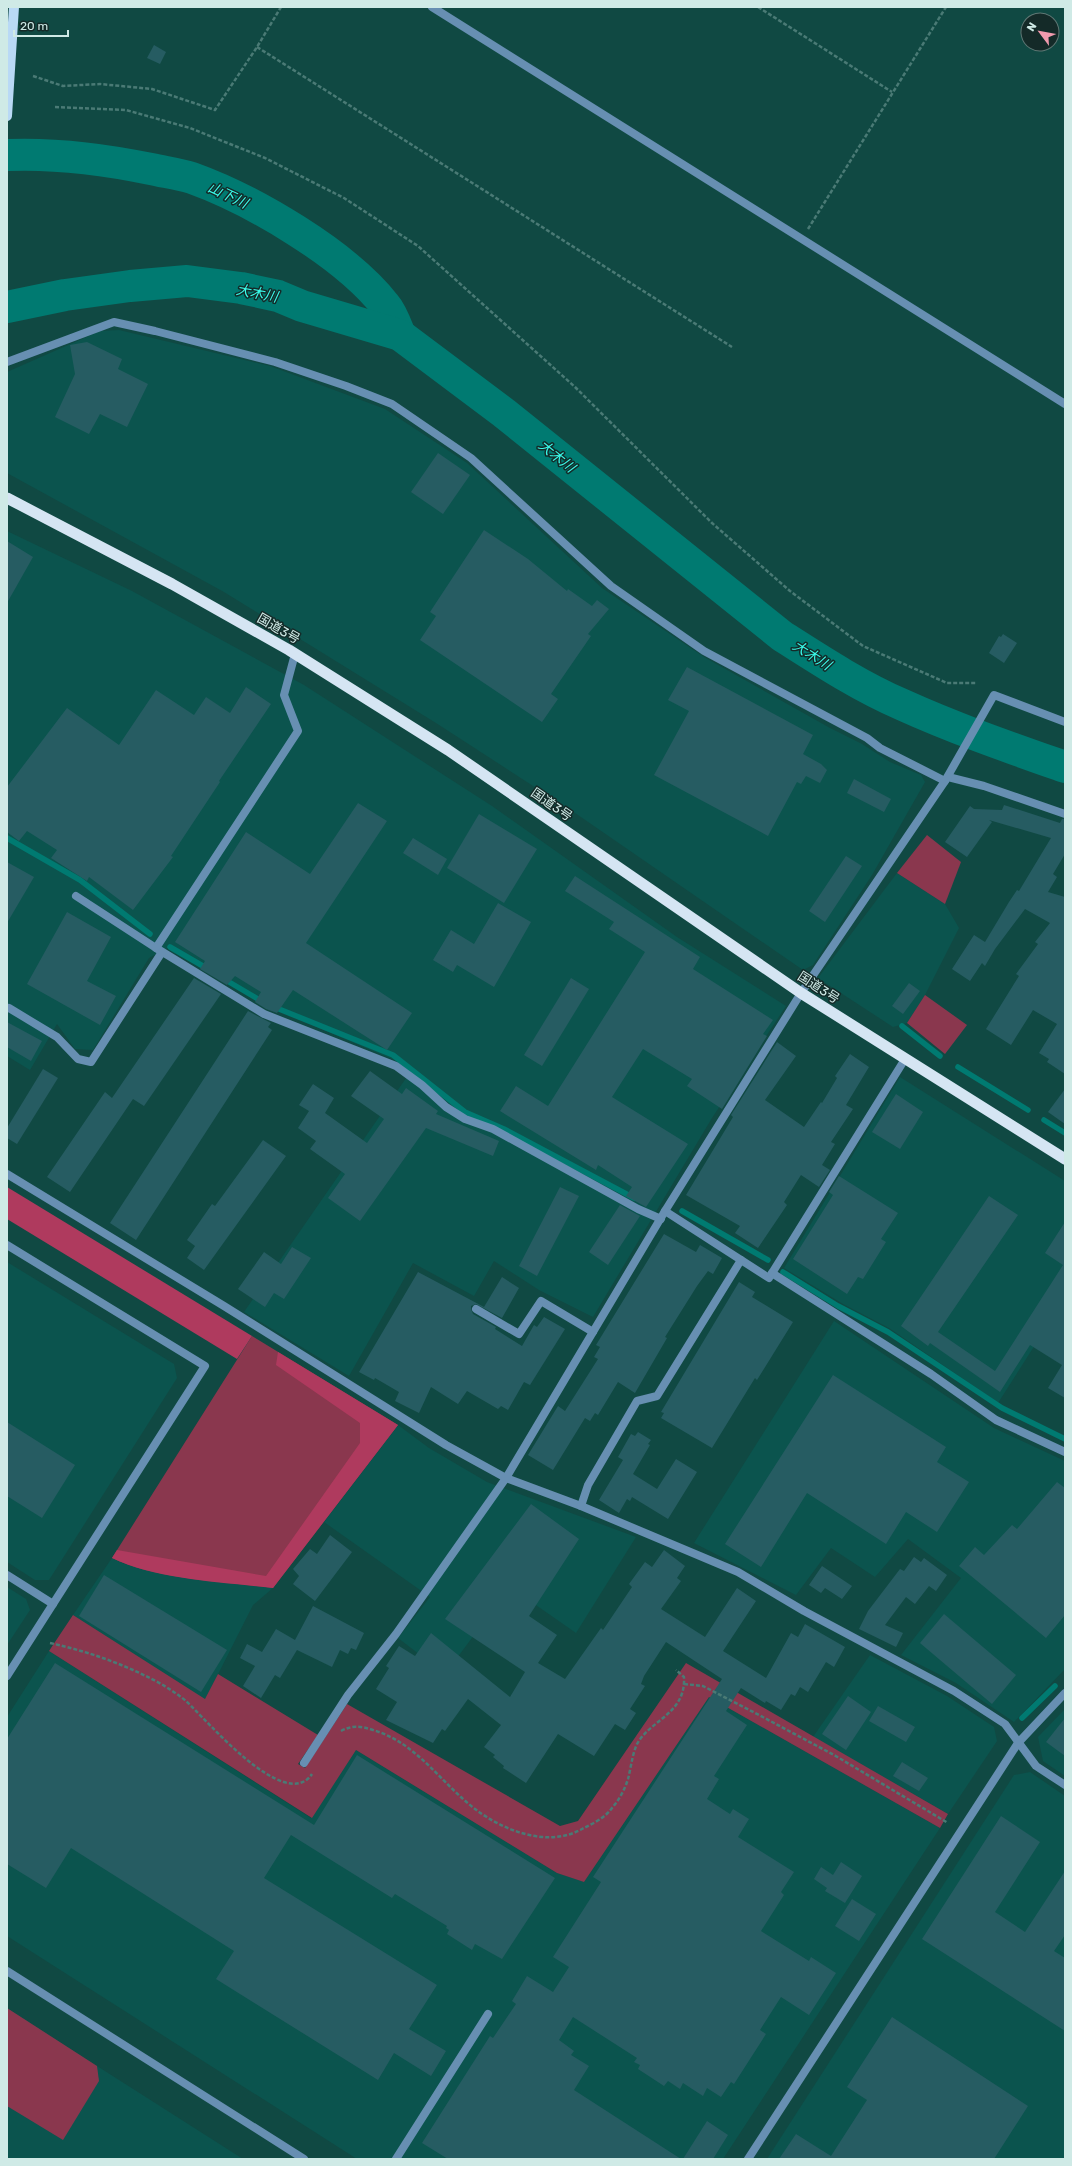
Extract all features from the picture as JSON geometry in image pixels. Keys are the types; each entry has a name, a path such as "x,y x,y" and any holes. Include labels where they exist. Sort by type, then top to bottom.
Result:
{"highway":[{"name":"国道3号","path":"7,498 172,584 295,654 448,750 801,993 1065,1159"}],"main road":[{"path":"7,116 14,7"}],"street":[{"path":"432,7 801,240 1065,404"},
{"path":"7,362 114,322 155,330 275,362 346,386 392,404 471,458 611,586 704,651 867,738 880,748 947,779 984,786 1065,814"},
{"path":"9,1008 57,1037 78,1059 91,1062 159,950 298,731 284,695 295,654"},
{"path":"304,1763 348,1695 396,1634 506,1478 663,1215 801,993 947,779 994,695 1065,722"},
{"path":"76,896 159,950 264,1014 396,1066 422,1085 446,1107 465,1119 493,1130 638,1209 663,1215 769,1278 905,1059"},
{"path":"7,1174 224,1306 446,1445 506,1478 581,1506 738,1572 818,1618 954,1691 1004,1724 1036,1766 1065,1785"},
{"path":"7,1245 205,1366 7,1676"},
{"path":"581,1506 588,1485 637,1401 657,1396 741,1260"},
{"path":"772,1273 931,1374 996,1420 1065,1452"},
{"path":"476,1309 519,1334 541,1302 593,1332"},
{"path":"7,1575 53,1604"},
{"path":"748,2159 1018,1743 1065,1693"},
{"path":"7,1971 304,2159"},
{"path":"396,2159 488,2014"}],"path":[{"path":"33,76 63,86 100,84 152,89 215,110 257,47 281,7"},
{"path":"758,7 892,92"},
{"path":"801,240 946,7"},
{"path":"257,47 732,347"},
{"path":"55,107 126,110 190,128 265,158 344,198 418,246 575,387 712,523 790,591 863,646 947,683 976,683"},
{"path":"50,1643 93,1653 125,1666 164,1686 185,1700 239,1753 264,1773 281,1782 292,1784 301,1782 310,1778 314,1772"},
{"path":"336,1733 347,1728 359,1726 388,1734 422,1758 475,1809 507,1828 526,1834 551,1837 572,1835 595,1823 612,1809 628,1779 635,1749 640,1738 664,1720 683,1691 684,1677 676,1670"},
{"path":"684,1684 703,1686 759,1715 834,1755 948,1823"}],"shaded area":[{"path":"119,330 270,366 385,409 467,463 602,588 704,657 830,728 862,744 890,762 921,775 925,782 872,875 813,965 803,970 578,815 436,723 224,592 7,473 7,372 100,331"},
{"path":"7,531 132,591 304,685 492,806 677,937 786,1006 712,1118 593,1317 539,1290 494,1261 474,1296 413,1263 349,1376 244,1312 411,1071 392,1059 272,1008 169,947 149,958 93,1050 75,1049 57,1024 30,1070 7,1056"},
{"path":"927,835 961,862 945,904 897,873"},
{"path":"897,873 945,904 959,928 925,995 907,1023 893,1027 818,978"},
{"path":"925,995 967,1025 945,1054 907,1023"},
{"path":"900,1077 1065,1181 1065,1298 998,1403 889,1328 843,1304 784,1268"},
{"path":"7,1187 252,1336 237,1359 7,1219"},
{"path":"7,1262 174,1364 177,1378 49,1580 35,1580 7,1562"},
{"path":"834,1321 994,1428 1065,1461 1065,1669 1014,1722 956,1683 901,1655 961,1578 908,1539 875,1577 831,1548 796,1595 694,1543"},
{"path":"252,1336 398,1425 273,1588 191,1579 149,1571 112,1558"},
{"path":"278,1352 398,1425 273,1588 170,1576 149,1571 112,1558 117,1550 266,1576 360,1443 360,1423 276,1365"},
{"path":"398,1425 429,1448 487,1482 636,1537 576,1633 510,1587 445,1674 398,1638 430,1597 324,1522"},
{"path":"112,1558 125,1564 177,1576 273,1588 253,1605 205,1700 73,1615"},
{"path":"7,1587 26,1599 30,1610 7,1645"},
{"path":"73,1615 205,1699 218,1674 318,1735 298,1764 305,1768 347,1704 560,1826 578,1821 686,1663 948,1814 940,1828 709,1697 584,1882 557,1873 356,1750 312,1818 49,1651"},
{"path":"49,1651 311,1818 356,1750 557,1873 584,1882 709,1697 940,1828 723,2159 357,2159 7,1936 7,1717"},
{"path":"870,1655 947,1696 994,1727 997,1741 948,1814 813,1737"},
{"path":"1065,1709 1065,1776 1043,1761 1038,1737"},
{"path":"1030,1772 1065,1796 1065,2159 767,2159 1014,1775"},
{"path":"7,2008 97,2066 243,2159 7,2159"},
{"path":"7,2008 97,2066 99,2081 63,2140 7,2106"}],"building":[{"path":"154,45 166,52 160,64 147,58"},
{"path":"87,342 122,359 118,369 148,384 127,427 100,414 89,434 55,417 75,374 70,345"},
{"path":"438,453 470,475 443,514 411,492"},
{"path":"484,530 528,559 567,591 568,589 592,606 597,600 609,609 588,634 591,636 551,694 558,699 542,722 420,640 436,616 430,612"},
{"path":"7,541 33,557 7,603"},
{"path":"1003,634 1017,643 1004,663 989,653 999,636 1001,637"},
{"path":"687,667 813,735 803,754 821,764 827,770 820,783 806,776 801,784 797,782 768,836 654,775 689,711 668,700"},
{"path":"246,687 271,704 219,781 220,782 171,856 173,857 133,910 89,877 87,881 51,858 57,850 27,831 19,841 7,832 7,787 67,708 119,745 156,690 194,715 206,697 230,713"},
{"path":"854,779 891,799 884,812 847,793"},
{"path":"358,803 387,821 306,943 412,1013 387,1050 293,990 277,1013 266,1009 255,1002 261,992 235,976 227,985 200,969 205,961 175,942 246,832 310,874"},
{"path":"1004,805 1060,823 1062,819 1065,819 1065,854 1053,874 1057,877 1048,892 1065,897 1065,1074 1047,1062 1049,1059 1039,1053 1057,1024 1033,1010 1011,1045 986,1029 1019,976 1016,974 1038,944 1035,942 1050,923 1025,909 995,949 985,966 982,963 970,981 952,969 974,935 985,942 1017,890 1019,891 1051,838 989,820 992,822 967,857 945,842 970,806 974,809 1002,810"},
{"path":"479,814 537,849 504,903 447,868"},
{"path":"413,838 447,859 438,875 403,853"},
{"path":"846,856 862,866 825,922 809,911"},
{"path":"7,862 34,877 7,923"},
{"path":"575,876 700,957 693,969 773,1020 763,1034 767,1036 722,1109 687,1086 692,1079 643,1049 612,1097 688,1144 646,1207 626,1196 632,1187 598,1165 596,1170 500,1111 516,1086 548,1106 645,952 609,929 614,922 565,891"},
{"path":"498,903 531,922 494,987 457,965 453,972 433,960 451,930 474,944"},
{"path":"67,912 111,937 87,981 116,996 100,1025 27,984"},
{"path":"194,978 221,994 144,1106 133,1099 70,1192 47,1177 105,1092 112,1098"},
{"path":"571,978 589,989 542,1066 524,1055"},
{"path":"909,983 920,991 903,1014 892,1006"},
{"path":"248,1011 271,1023 268,1027 272,1030 136,1240 110,1223"},
{"path":"7,1022 42,1041 31,1061 7,1047"},
{"path":"777,1042 796,1056 765,1100 804,1127 821,1102 822,1103 837,1078 835,1076 850,1054 869,1067 846,1105 853,1109 831,1142 835,1144 822,1165 830,1170 819,1187 801,1175 784,1202 787,1205 758,1248 735,1233 740,1226 686,1195 733,1117 731,1115"},
{"path":"43,1069 58,1078 17,1144 7,1138 7,1128"},
{"path":"370,1071 402,1094 406,1088 438,1111 436,1114 499,1141 493,1156 426,1128 360,1221 328,1198 345,1174 310,1149 316,1141 298,1128 309,1111 299,1105 313,1084 334,1098 325,1113 367,1143 384,1119 351,1096"},
{"path":"1065,1089 1065,1124 1048,1112"},
{"path":"896,1094 923,1112 900,1149 872,1132"},
{"path":"263,1140 286,1156 204,1270 187,1258 195,1246 187,1240 212,1204 215,1206"},
{"path":"839,1176 898,1213 881,1239 886,1242 863,1279 858,1277 847,1294 793,1259 833,1195 829,1192"},
{"path":"560,1187 579,1196 537,1276 519,1266"},
{"path":"989,1196 1018,1215 938,1332 995,1371 1063,1265 1045,1253 1065,1222 1065,1398 1048,1388 1062,1365 1030,1345 1000,1392 930,1343 928,1346 901,1326"},
{"path":"620,1205 640,1216 608,1265 589,1252"},
{"path":"664,1234 696,1252 700,1245 722,1258 713,1274 708,1271 697,1286 665,1337 667,1338 635,1393 618,1382 598,1415 595,1413 590,1421 585,1418 553,1470 528,1455 558,1406 565,1411 598,1359 594,1357 600,1347 596,1345"},
{"path":"292,1247 311,1258 284,1299 274,1293 265,1307 238,1289 264,1252 281,1264"},
{"path":"418,1272 484,1307 502,1277 519,1288 502,1318 476,1304 471,1306 471,1309 473,1314 496,1327 495,1329 522,1346 534,1325 537,1327 544,1317 565,1329 530,1385 524,1382 508,1410 501,1406 498,1409 467,1391 458,1404 431,1387 419,1413 395,1401 399,1392 375,1378 374,1380 359,1372"},
{"path":"739,1282 755,1292 752,1297 793,1322 757,1380 755,1378 712,1448 661,1418 664,1413 661,1412"},
{"path":"833,1375 946,1447 937,1462 969,1482 937,1532 906,1512 886,1544 807,1493 761,1567 725,1544"},
{"path":"7,1422 75,1465 42,1518 7,1496"},
{"path":"638,1432 651,1440 648,1444 650,1445 633,1474 657,1489 676,1459 697,1472 668,1519 632,1497 630,1501 627,1499 619,1513 599,1500 623,1460 618,1457 631,1434 635,1436"},
{"path":"1057,1482 1065,1488 1065,1615 1046,1638 959,1566 975,1547 984,1555 1012,1525 1017,1529"},
{"path":"531,1504 579,1539 529,1616 557,1635 538,1663 565,1679 601,1628 603,1630 632,1587 629,1584 645,1562 652,1567 664,1550 685,1566 677,1578 681,1581 661,1609 705,1637 737,1588 756,1601 723,1651 766,1678 791,1633 798,1637 805,1624 845,1647 834,1667 826,1662 808,1692 800,1687 795,1696 791,1694 781,1710 766,1701 765,1703 741,1688 726,1711 747,1725 714,1776 719,1779 707,1799 730,1814 733,1809 749,1819 738,1837 794,1872 781,1892 784,1895 761,1931 809,1961 811,1957 836,1973 809,2015 781,1997 760,2030 766,2034 734,2084 731,2082 721,2097 707,2088 703,2096 683,2083 680,2089 668,2081 664,2086 638,2069 640,2065 634,2062 637,2058 573,2017 559,2040 574,2051 571,2055 589,2066 574,2090 681,2159 448,2159 422,2143 490,2036 493,2038 516,2004 512,2001 527,1976 553,1992 569,1967 553,1957 601,1882 593,1877 722,1679 666,1642 644,1676 641,1684 645,1686 630,1709 636,1713 625,1730 615,1724 594,1756 558,1734 526,1783 503,1768 504,1766 493,1757 495,1755 484,1747 501,1725 468,1699 445,1731 442,1729 433,1743 386,1720 397,1702 376,1689 389,1668 386,1666 399,1646 415,1656 431,1633 510,1697 525,1672 445,1619"},
{"path":"330,1535 352,1552 315,1601 293,1584 299,1576 293,1569 310,1549 317,1554"},
{"path":"914,1557 921,1562 924,1558 947,1575 936,1591 929,1586 915,1604 906,1597 885,1625 903,1633 896,1647 859,1629 868,1611 900,1569 904,1571"},
{"path":"822,1566 852,1586 842,1599 825,1588 821,1593 809,1585"},
{"path":"104,1575 227,1650 201,1692 79,1616"},
{"path":"313,1606 364,1633 356,1650 351,1648 348,1654 340,1650 332,1667 297,1650 280,1678 275,1675 261,1698 243,1686 255,1666 240,1658 247,1644 262,1652 276,1629 295,1640"},
{"path":"944,1614 1016,1675 992,1704 920,1643"},
{"path":"55,1663 314,1825 357,1755 555,1878 502,1959 475,1944 472,1950 447,1934 449,1930 446,1928 447,1926 395,1894 392,1898 291,1835 264,1878 437,1985 409,2029 446,2051 431,2076 394,2053 378,2080 216,1979 234,1951 71,1848 46,1888 7,1864 7,1739"},
{"path":"848,1696 871,1712 846,1750 822,1734"},
{"path":"878,1706 915,1727 906,1742 869,1721"},
{"path":"1065,1718 1065,1756 1046,1742"},
{"path":"902,1762 928,1778 919,1791 893,1776"},
{"path":"1001,1816 1040,1842 995,1912 1025,1932 1065,1871 1065,1935 1054,1951 1065,1958 1065,2031 922,1939"},
{"path":"841,1862 862,1876 845,1903 825,1891 827,1888 814,1879 821,1867 833,1875"},
{"path":"852,1899 876,1914 859,1941 835,1926"},
{"path":"892,2017 1028,2106 994,2159 779,2159 796,2134 831,2156 867,2100 847,2087"},
{"path":"707,2121 728,2135 713,2159 683,2159"}],"waterway":[{"name":"山下川","path":"7,155 61,156 115,162 192,178 216,188 269,214 322,248 347,267 368,286 387,308 394,319 400,335"},
{"name":"大木川","path":"7,307 65,295 130,286 187,281 241,288 278,296 302,306 400,335 504,413 782,636 811,655 887,698 923,714 1065,767"},
{"path":"7,838 80,880 150,934"},
{"path":"170,947 208,969"},
{"path":"224,979 263,1002"},
{"path":"274,1007 393,1055 465,1112 504,1129 634,1198"},
{"path":"902,1026 940,1056"},
{"path":"958,1067 1028,1110"},
{"path":"1044,1120 1065,1133"},
{"path":"682,1211 768,1260"},
{"path":"783,1272 838,1306 888,1332 1002,1408 1065,1439"},
{"path":"1022,1718 1055,1686"}]}
